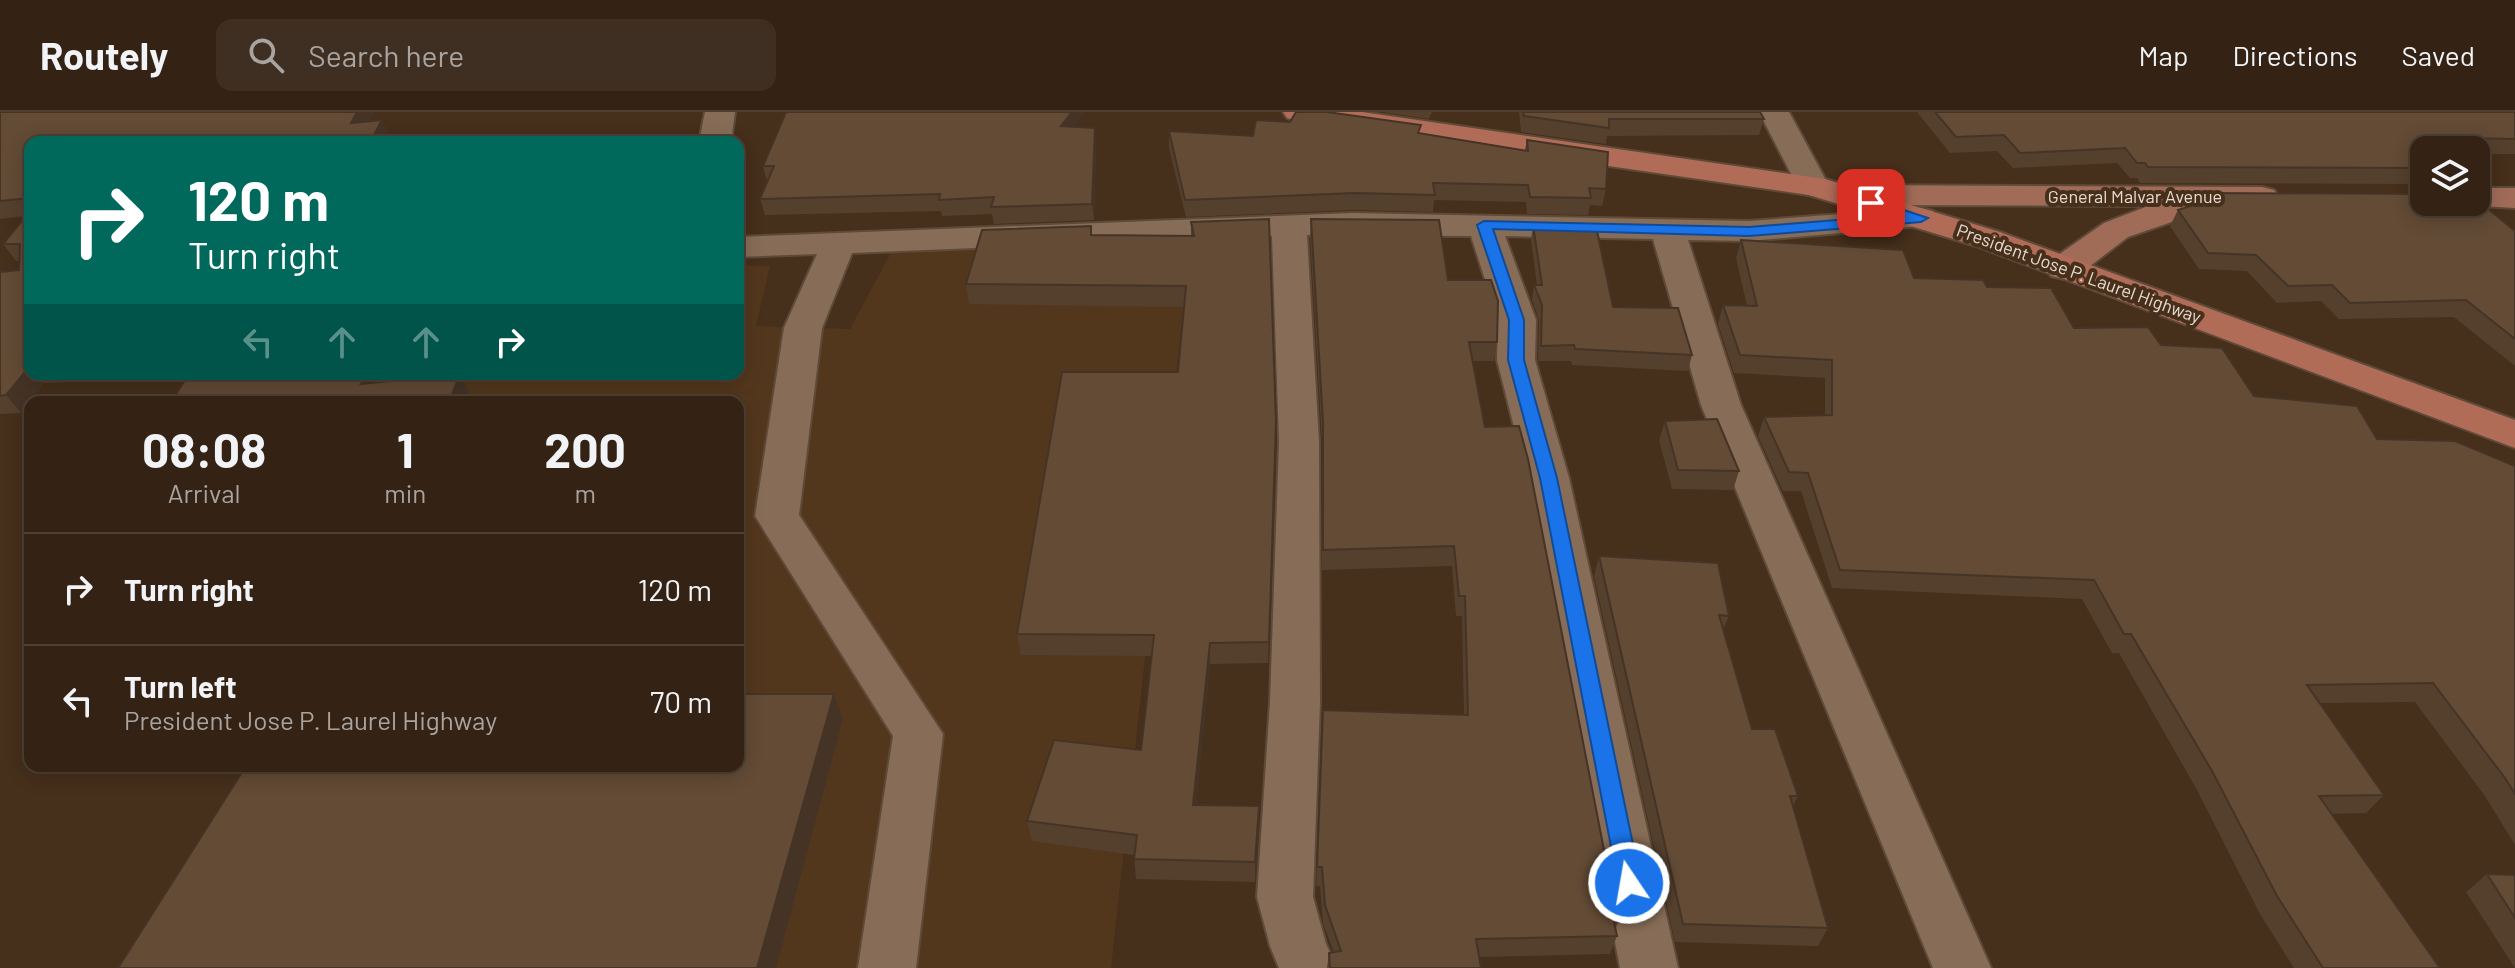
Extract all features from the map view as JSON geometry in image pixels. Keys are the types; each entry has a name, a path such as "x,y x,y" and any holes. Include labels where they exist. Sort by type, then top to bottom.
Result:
{"highway":[{"name":"President Jose P. Laurel Highway","path":"1298,112 1813,186 1921,218 2064,268 2515,435"}],"main road":[{"name":"General Malvar Avenue","path":"1846,195 2287,197"},
{"path":"2064,268 2096,240 2128,222 2226,197"},
{"path":"2490,198 2515,198"}],"street":[{"path":"716,136 720,112"},
{"path":"1774,112 1813,186"},
{"path":"744,247 1289,225 1484,225 1749,231 1921,218"},
{"path":"1289,225 1299,442 1295,702 1285,897 1298,946 1308,968"},
{"path":"1484,225 1517,320 1516,360 1548,478 1578,636 1649,968"},
{"path":"1667,228 1721,405 1962,968"},
{"path":"838,245 803,328 777,516 918,734 887,968"}],"shaded area":[{"path":"1191,237 1111,968 130,968 720,772 744,772 744,396 437,396 445,380 744,380 744,265 770,266 756,326 850,329 894,247"}],"building":[{"path":"0,112 357,112 351,123 382,120 373,136 24,136 24,199 0,201"},
{"path":"786,112 1072,112 1061,126 1095,128 1092,204 991,207 994,197 939,200 940,194 760,199 774,166 763,166"},
{"path":"1296,112 1327,112 1421,125 1418,133 1528,151 1527,140 1608,152 1606,189 1589,188 1591,198 1530,197 1528,185 1433,183 1435,195 1354,193 1185,200 1169,131 1253,136 1256,120 1290,122"},
{"path":"1523,112 1760,112 1764,119 1609,119 1609,128 1524,116"},
{"path":"1935,112 2515,112 2515,139 2410,136 2410,168 2148,167 2145,163 2137,163 2125,148 2020,153 2004,135 1956,137"},
{"path":"2206,193 2410,194 2410,216 2490,216 2490,210 2515,231 2515,339 2466,300 2350,303 2332,285 2288,286 2256,255 2208,253 2178,210 2199,203"},
{"path":"24,218 24,373 6,395 0,396 0,272 19,270 20,244 3,244"},
{"path":"1269,219 1276,421 1269,642 1210,643 1193,805 1259,806 1255,862 1134,859 1137,835 1027,821 1054,740 1141,750 1154,635 1017,634 1062,372 1178,372 1186,286 966,284 982,230 1091,226 1091,235 1194,236 1191,222"},
{"path":"1311,219 1439,220 1448,280 1491,280 1498,301 1497,342 1469,342 1485,427 1519,426 1528,459 1618,922 1614,922 1617,936 1476,939 1481,968 1330,968 1329,953 1341,951 1325,905 1322,867 1317,867 1323,710 1468,715 1465,596 1459,596 1454,546 1323,550 1323,422"},
{"path":"1533,225 1596,226 1613,307 1678,308 1692,355 1575,349 1574,345 1541,346 1542,305 1534,285 1542,285"},
{"path":"1741,240 1903,250 1914,278 1983,280 1987,287 2051,288 2074,328 2148,327 2161,345 2222,348 2254,396 2357,406 2377,439 2455,441 2515,466 2515,794 2433,683 2307,685 2384,795 2319,796 2440,968 2323,968 2277,896 2212,771 2131,634 2124,634 2094,580 1840,570 1808,473 1789,472 1764,417 1832,415 1832,360 1740,355 1723,305 1757,306"},
{"path":"185,380 364,380 361,384 458,380 451,396 175,396"},
{"path":"1717,419 1739,471 1678,470 1665,421"},
{"path":"1599,556 1718,563 1729,616 1719,615 1752,729 1775,729 1798,796 1790,796 1828,928 1683,924"},
{"path":"744,694 834,694 757,968 118,968 242,772 744,772"},
{"path":"2487,874 2515,875 2515,918"}],"route":[{"path":"1629,883 1548,478 1516,360 1517,320 1484,225 1749,231 1921,218 1871,203"}]}
